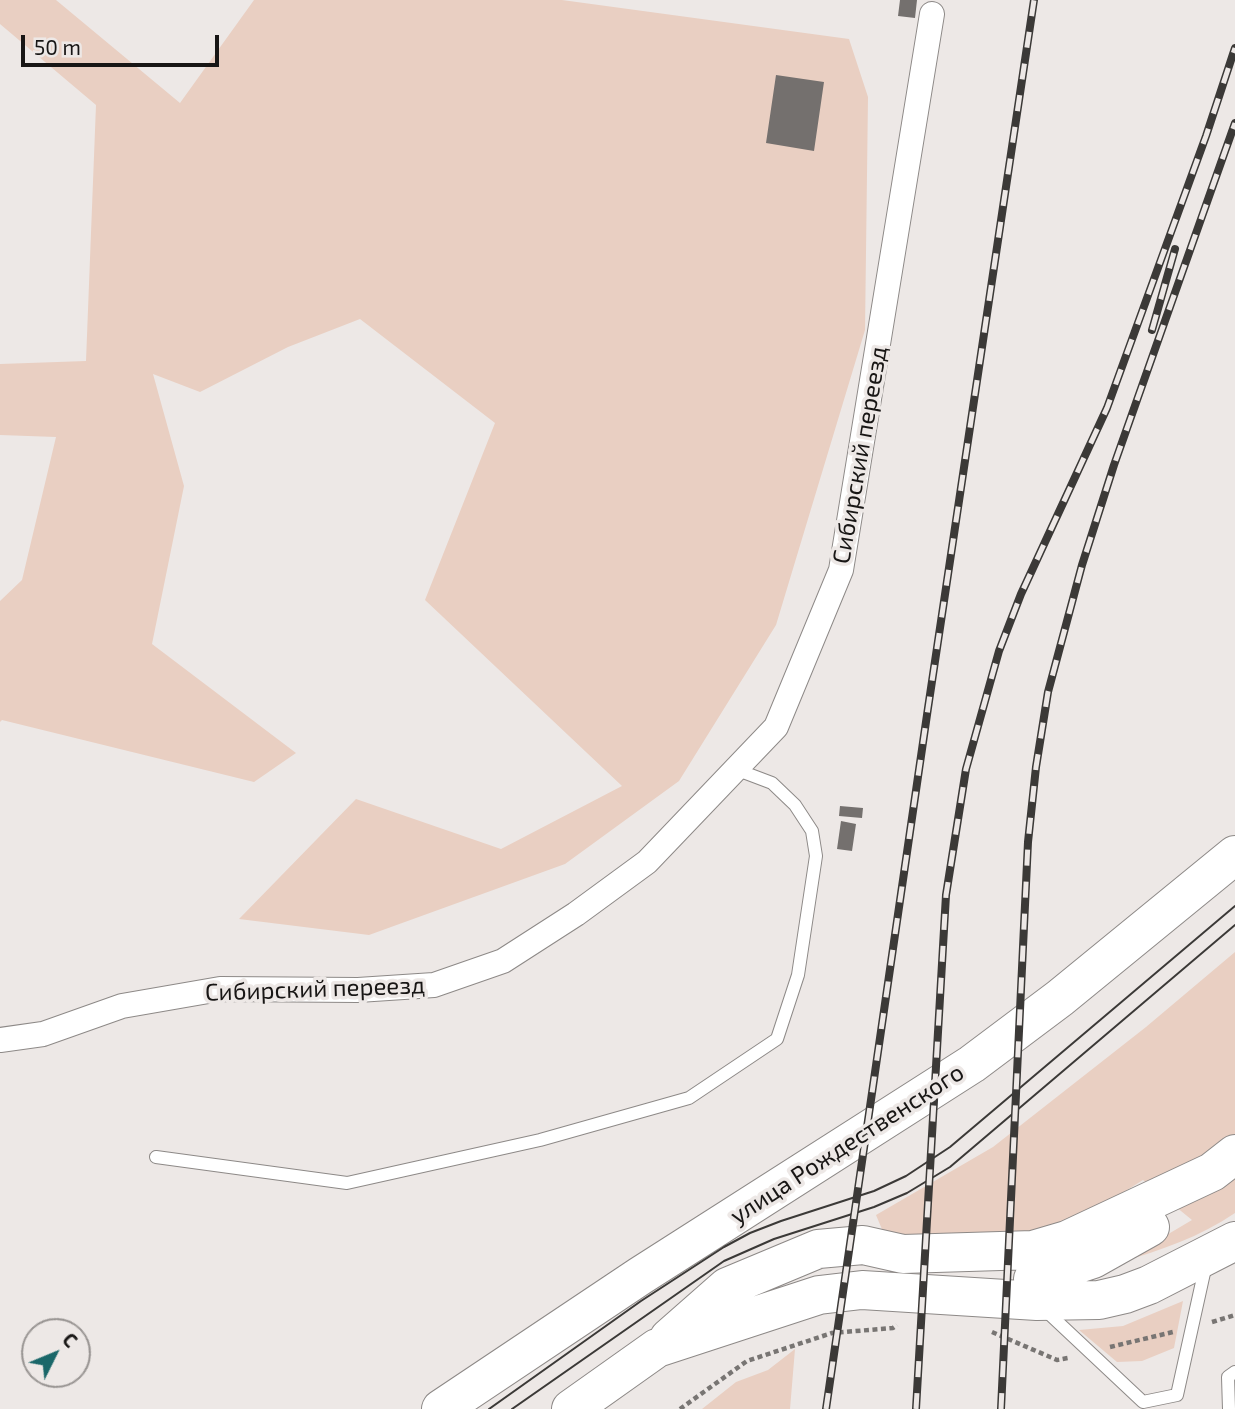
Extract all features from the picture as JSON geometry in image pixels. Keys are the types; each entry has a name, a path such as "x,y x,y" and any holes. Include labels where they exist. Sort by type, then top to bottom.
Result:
{"main road":[{"path":"1150,925 1235,827"},
{"name":"улица Рождественского","path":"441,1409 640,1276 972,1064 1060,998 1235,855"},
{"path":"982,1315 1093,1259 1151,1226 1223,1163"},
{"path":"571,1409 657,1348 727,1287 818,1249 863,1245 903,1254 1033,1251 1067,1240 1223,1163"},
{"path":"657,1348 819,1295 839,1291 862,1290 982,1315 1037,1301 1098,1300 1125,1294 1222,1248"}],"street":[{"name":"Сибирский переезд","path":"0,1040 43,1034 122,1006 220,989 358,990 435,985 503,961 576,914 647,862 776,727 841,570 932,7"}],"lane":[{"path":"156,1157 347,1183 540,1140 689,1098 777,1039 798,975 816,856 812,831 795,805 772,783 735,769"},
{"path":"1184,1409 1177,1395 1190,1328 1222,1248"},
{"path":"1037,1301 1141,1405 1177,1395"},
{"path":"1229,1409 1228,1377 1235,1372"}],"path":[{"path":"982,1315 1057,1360 1090,1354 1235,1315"},
{"path":"680,1409 747,1361 832,1333 893,1328 903,1322"}],"shaded area":[{"path":"0,0 56,0 180,103 254,0 562,0 849,39 868,97 865,330 776,625 679,781 565,864 369,935 239,919 356,799 501,849 622,786 425,600 495,423 360,319 288,347 200,392 153,374 184,486 152,644 296,753 254,782 2,720 0,722 0,601 22,580 56,437 0,435 0,364 86,361 96,105 0,24"},
{"path":"1235,952 1235,1213 1180,1242 1121,1262 1192,1220 1143,1180 1087,1215 1052,1231 972,1242 884,1234 876,1215 993,1147 1146,1027"},
{"path":"1183,1301 1174,1348 1142,1361 1117,1362 1079,1330 1123,1326"},
{"path":"795,1349 790,1409 702,1409 736,1382 768,1370"}],"building":[{"path":"900,0 917,0 915,18 898,16"},
{"path":"776,75 824,82 814,151 766,143"},
{"path":"840,806 863,808 862,818 839,816"},
{"path":"841,821 856,824 852,851 837,849"}],"tram line":[{"path":"489,1409 641,1301 724,1247 781,1221 874,1191 906,1176 950,1147 1235,906"},
{"path":"512,1409 724,1261 774,1239 874,1207 907,1193 950,1167 1235,925"}],"railway":[{"path":"826,1409 1034,0"},
{"path":"916,1409 946,895 966,769 999,651 1021,594 1107,408 1206,136 1235,48"},
{"path":"1001,1409 1028,842 1048,692 1082,565 1114,465 1235,123"},
{"path":"1152,330 1175,249"}]}
